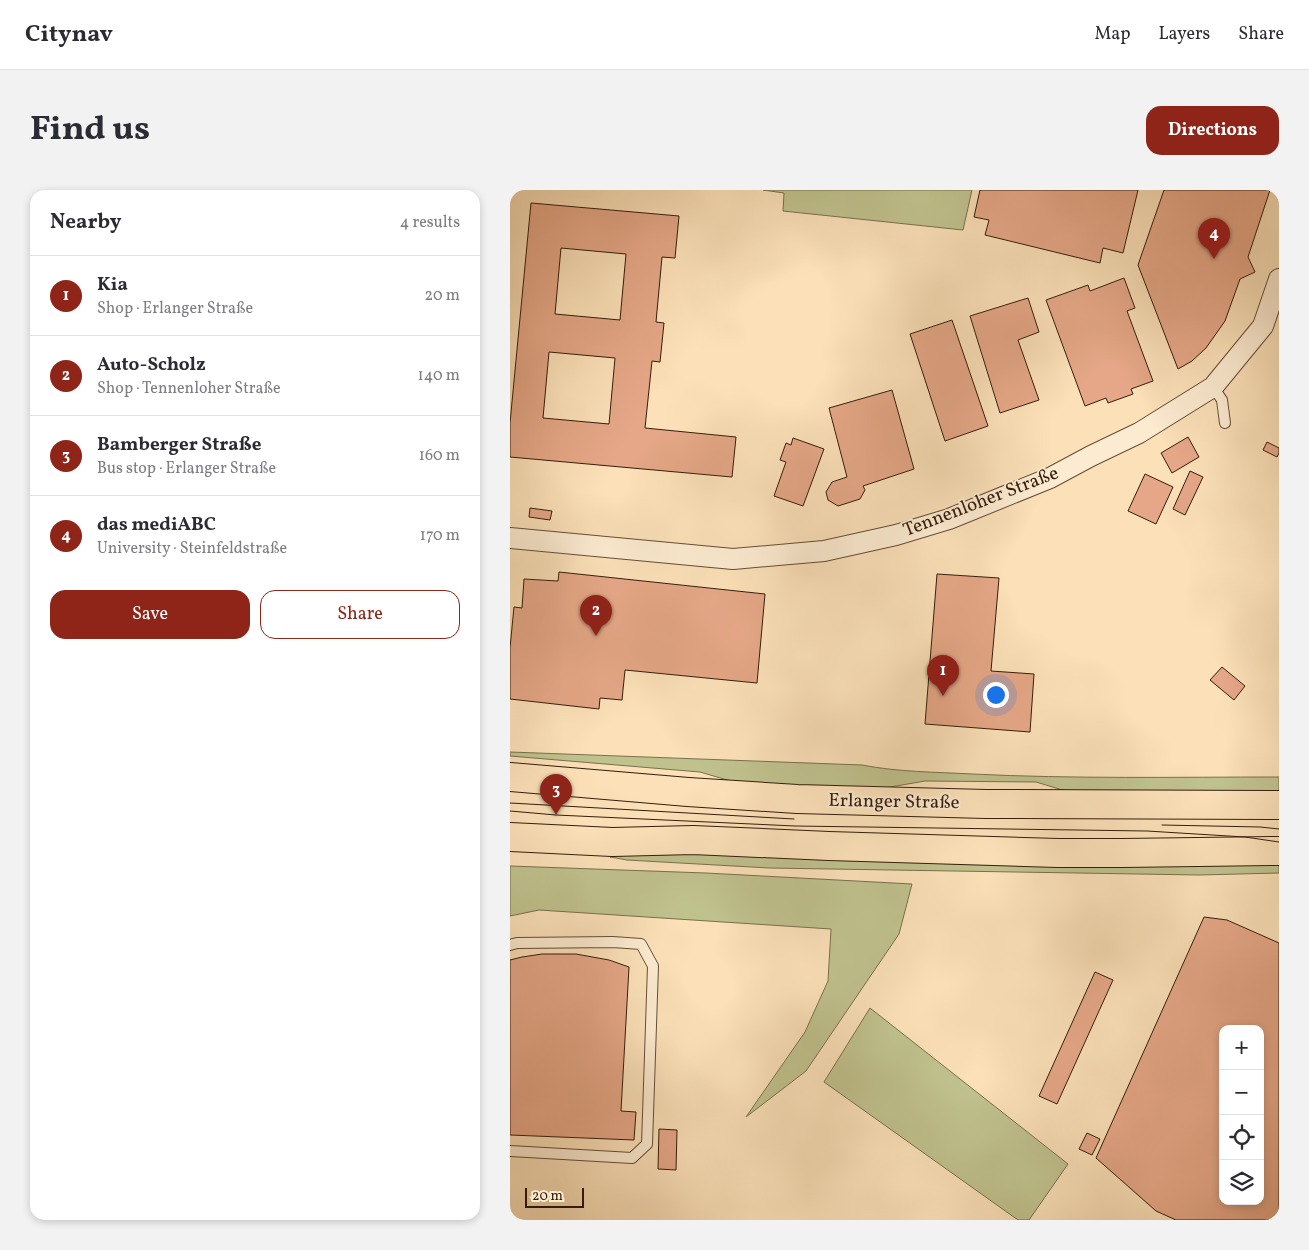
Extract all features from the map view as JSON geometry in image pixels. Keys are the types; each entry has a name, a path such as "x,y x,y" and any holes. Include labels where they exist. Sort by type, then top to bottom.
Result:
{"main road":[{"name":"Erlanger Straße","path":"510,777 797,799 986,804 1279,805"},
{"path":"510,837 612,842 693,840 838,847 1049,853 1122,854 1279,851"}],"street":[{"path":"1271,328 1279,279"},
{"name":"Tennenloher Straße","path":"510,538 733,558 824,551 896,535 950,519 1050,478 1139,433 1217,382 1271,328"}],"lane":[{"path":"1217,382 1225,423"},
{"path":"510,946 517,943 613,942 641,944 653,966 647,1144 632,1158 510,1151"}],"green space":[{"path":"763,190 972,190 963,230 783,211 784,193"},
{"path":"510,752 862,765 903,770 1010,776 1279,777 1279,793 1069,792 1036,782 925,781 879,789 741,784 700,772 510,756"},
{"path":"659,848 1279,860 1279,873 1199,875 769,868 627,860 610,857 638,854"},
{"path":"510,866 706,873 912,884 899,934 806,1071 746,1117 805,1032 828,981 831,929 539,910 510,916"},
{"path":"870,1008 1068,1164 1029,1220 1018,1220 824,1082"}],"building":[{"path":"980,190 1138,190 1123,253 1103,248 1100,263 985,235 989,220 974,217"},
{"path":"1164,190 1270,190 1248,257 1255,272 1240,279 1225,321 1206,348 1192,361 1178,369 1138,265"},
{"path":"531,203 679,216 675,258 662,257 656,322 664,323 660,362 652,361 645,428 736,437 732,477 510,457 510,423","holes":["561,248 626,254 620,320 555,314","549,352 615,358 609,424 543,418"]},
{"path":"1124,278 1135,308 1127,311 1153,381 1131,389 1133,394 1108,403 1106,398 1085,406 1046,300 1088,285 1090,291"},
{"path":"1028,298 1039,332 1018,340 1039,400 1000,413 970,316"},
{"path":"952,320 988,426 945,441 910,334"},
{"path":"892,390 914,469 863,486 865,490 860,499 838,506 828,500 826,492 832,482 847,477 829,408"},
{"path":"1188,437 1199,457 1172,473 1161,453"},
{"path":"793,438 824,449 803,506 774,496 786,462 780,460 786,443 791,445"},
{"path":"1267,442 1279,448 1277,457 1263,450"},
{"path":"1190,471 1203,477 1185,515 1173,509"},
{"path":"1145,474 1173,487 1156,524 1128,511"},
{"path":"530,508 552,511 550,520 529,517"},
{"path":"559,572 765,594 757,683 625,670 622,700 600,698 599,709 510,699 510,648 514,607 522,608 524,579 558,581"},
{"path":"937,574 999,578 991,671 1034,674 1030,732 925,724"},
{"path":"1222,667 1245,686 1234,700 1210,680"},
{"path":"1204,917 1227,920 1279,943 1279,1210 1274,1220 1176,1220 1156,1211 1096,1158"},
{"path":"542,954 576,954 609,960 629,967 621,1111 636,1112 634,1140 510,1135 510,960"},
{"path":"1095,972 1113,980 1057,1104 1039,1096"},
{"path":"659,1129 677,1130 676,1170 658,1169"},
{"path":"1087,1133 1100,1139 1092,1155 1079,1149"}],"tram line":[{"path":"510,803 794,819"},
{"path":"510,811 556,815 795,826 1147,831 1245,837 1279,842"},
{"path":"1162,825 1279,829"}],"place":[{"name":"das mediABC","path":"1214,259"},
{"name":"Auto-Scholz","path":"596,636"},
{"name":"Kia","path":"943,696"},
{"name":"Bamberger Straße","path":"556,815"}]}
